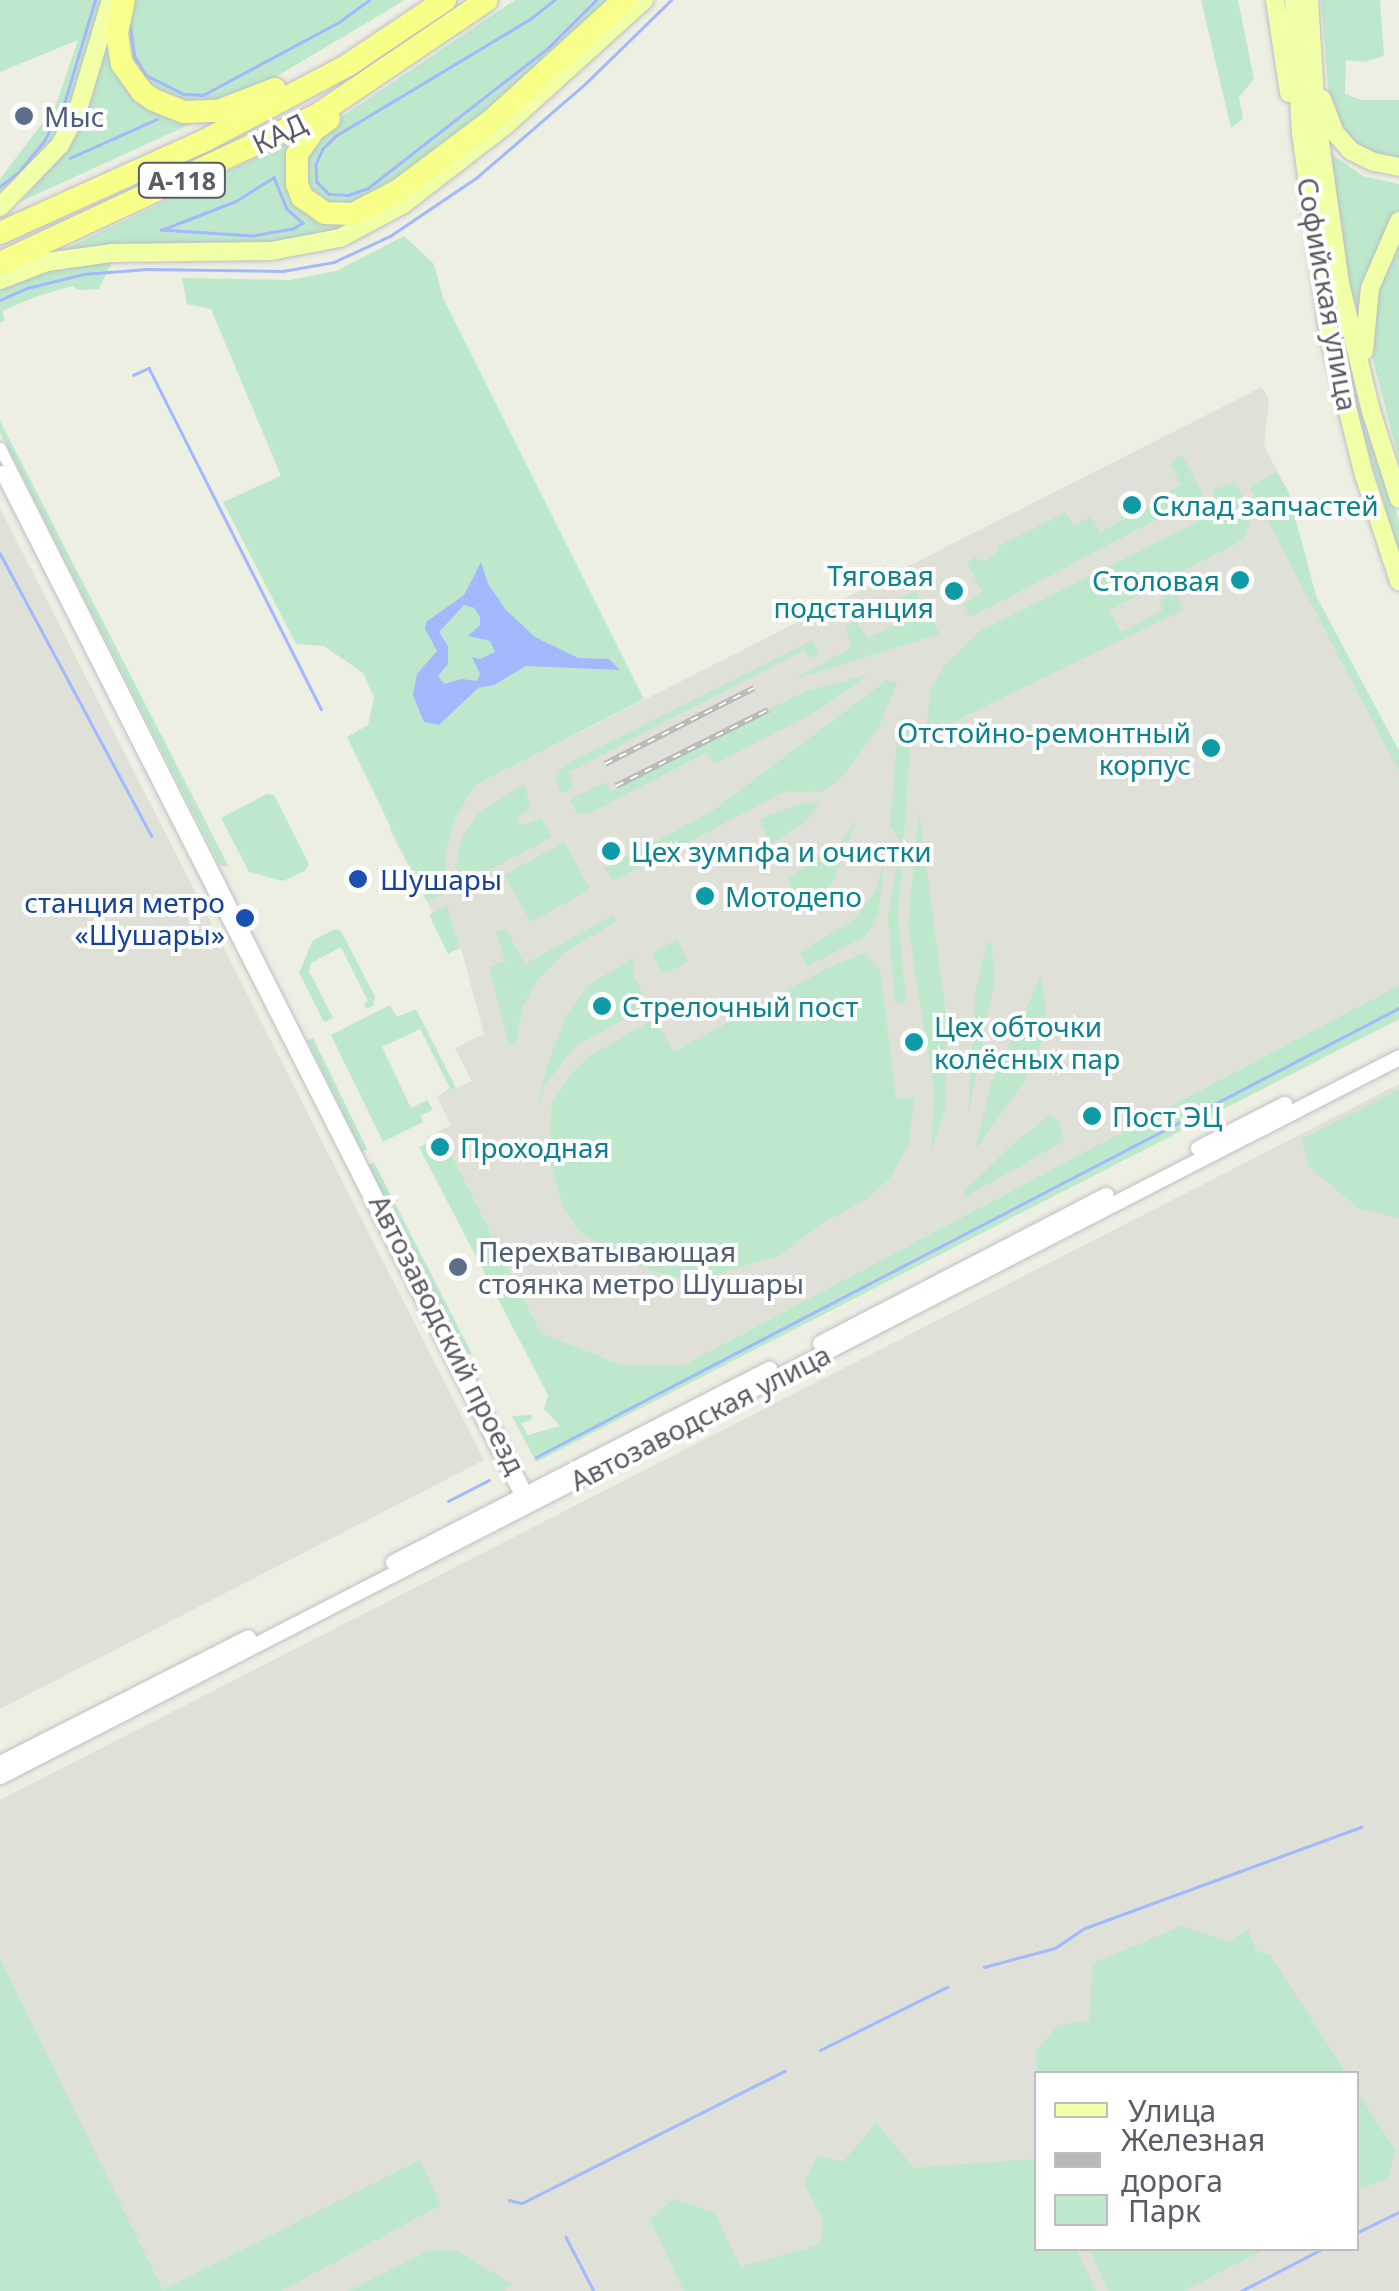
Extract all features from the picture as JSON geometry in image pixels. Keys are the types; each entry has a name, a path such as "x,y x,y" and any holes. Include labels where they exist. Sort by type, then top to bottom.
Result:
{"highway":[{"path":"124,0 117,34 122,64 142,92 166,108 218,112 292,82 322,79"},
{"name":"КАД","path":"0,233 206,140 322,79 445,0"},
{"name":"КАД","path":"0,262 236,154 360,88 487,0"},
{"path":"360,88 314,130 297,154 296,184 302,197 324,213 340,216 372,206 423,173 492,120 624,0"}],"main road":[{"path":"0,207 60,145 77,113 111,0"},
{"path":"0,280 47,262 112,253 254,252 306,248 340,238 402,205 507,124 644,0"},
{"path":"1275,0 1290,98 1301,134"},
{"name":"Софийская улица","path":"1294,0 1301,134 1329,335 1364,475 1398,574"},
{"name":"Софийская улица","path":"1309,0 1311,55 1340,282 1371,411 1399,499"},
{"path":"1311,55 1335,133 1363,158 1399,166"},
{"path":"1371,411 1363,346 1365,311 1383,249 1399,221"}],"street":[{"name":"Автозаводский проезд","path":"0,448 526,1498"},
{"name":"Автозаводский проезд","path":"0,471 526,1498"},
{"name":"Автозаводская улица","path":"0,1776 1399,1045"},
{"name":"Автозаводская улица","path":"0,1764 1399,1057"}],"shaded area":[{"path":"1262,387 1269,400 1264,446 1288,491 1316,596 1399,751 1399,985 684,1365 623,1365 541,1333 450,1152 437,1158 427,1137 451,1125 437,1097 472,1081 455,1048 484,1034 461,948 453,951 389,829"},
{"path":"0,508 484,1460 0,1709"},
{"path":"1399,1084 1399,2291 0,2291 0,1800"}],"green space":[{"path":"0,0 103,0 82,80 58,137 0,199 0,179 56,105 78,40 0,72"},
{"path":"131,0 405,0 252,91 192,108 163,99 129,61 126,15"},
{"path":"515,0 615,0 527,84 363,204 318,202 301,179 306,148 325,128"},
{"path":"1201,0 1238,0 1254,79 1239,97 1243,119 1231,128"},
{"path":"1321,0 1380,0 1384,56 1364,62 1346,60 1345,94 1362,100 1399,100 1399,159 1376,156 1352,142 1330,109"},
{"path":"107,34 112,54 197,121 20,202 52,166 77,127"},
{"path":"295,139 292,190 358,218 340,230 280,244 127,244 59,252"},
{"path":"1330,153 1363,176 1399,184 1399,211 1380,242 1358,308 1353,303 1326,155"},
{"path":"1316,165 1360,400 1399,521 1399,554 1351,394 1336,326 1312,166"},
{"path":"1399,229 1399,461 1371,352 1374,305"},
{"path":"404,236 434,264 443,298 644,699 474,786 455,818 446,853 445,893 427,902 347,737 368,725 374,697 363,673 324,646 296,644 223,502 281,476 211,309 187,304 182,278 290,280 336,271"},
{"path":"114,257 99,289 79,290 72,286 35,297 2,311 5,320 0,323 0,284 56,265"},
{"path":"0,421 229,867 220,865 0,433"},
{"path":"1182,455 1203,495 971,617 963,604 982,592 967,563 976,557 982,562 998,552 998,546 1066,512 1074,526 1091,516 1100,532 1172,494 1171,490 1181,485 1170,462"},
{"path":"1276,472 1288,491 1316,596 1399,751 1399,771 1250,487"},
{"path":"1235,482 1253,514 1244,539 1109,610 1121,632 1163,610 1159,600 1175,591 1183,610 926,735 930,690 945,665 980,631 1221,510 1212,490"},
{"path":"915,591 940,634 792,680 852,648 845,628 855,620 868,638 908,619 899,599"},
{"path":"813,640 819,654 810,658 804,650 569,772 574,787 562,793 555,780 564,765"},
{"path":"868,675 812,714 714,764 706,753 590,813 577,813 570,799 605,782 611,791 805,691"},
{"path":"887,680 898,682 878,728 842,777 829,787 820,792 786,791 613,881 605,868 711,812"},
{"path":"899,718 912,719 898,917 906,1002 895,1004 888,918 901,842 890,827"},
{"path":"524,784 531,809 517,817 521,826 541,818 552,837 458,887 456,865 462,838 477,814"},
{"path":"267,794 274,795 309,864 306,870 283,881 249,872 221,818"},
{"path":"804,803 820,804 803,824 771,844 759,819"},
{"path":"919,811 947,1023 945,1110 931,1150 934,1090 908,926"},
{"path":"857,819 834,879 823,895 804,910 787,879 841,842"},
{"path":"564,842 590,889 531,922 505,875"},
{"path":"885,860 878,914 866,936 807,966 800,952 855,919 875,892"},
{"path":"447,905 459,948 448,954 429,915"},
{"path":"614,915 616,922 566,951 538,979 522,1009 516,1043 509,1045 489,967 505,961 496,932 506,929 525,964"},
{"path":"335,929 341,931 375,997 373,1006 366,1009 364,1003 368,1001 341,947 311,963 309,971 333,1018 324,1022 299,973 313,940"},
{"path":"677,940 688,961 669,972 660,971 652,953"},
{"path":"987,942 991,942 995,978 968,1117 975,994"},
{"path":"864,953 880,969 896,1098 915,1098 908,1146 890,1178 865,1200 819,1225 780,1255 711,1276 673,1277 636,1265 581,1233 563,1208 550,1160 552,1102 589,1056 655,1019 674,1052 830,967"},
{"path":"634,957 633,975 649,1006 576,1045 545,1085 539,1107 546,1070 565,1017 589,985"},
{"path":"1041,976 1046,1009 1041,1044 1025,1080 975,1150 991,1084"},
{"path":"1399,985 1399,1019 536,1462 512,1416 532,1415 531,1420 521,1423 528,1435 560,1426 544,1409 548,1395 419,1147 429,1142 437,1158 450,1152 541,1333 623,1365 684,1365"},
{"path":"390,1005 397,1017 416,1009 456,1088 437,1097 450,1088 420,1029 382,1047 411,1108 427,1100 433,1110 421,1115 423,1122 383,1142 331,1035"},
{"path":"313,1038 367,1149 362,1152 308,1041"},
{"path":"1399,1089 1399,1218 1358,1208 1308,1166 1302,1139"},
{"path":"1050,1115 1059,1122 1064,1141 965,1197 963,1192"},
{"path":"374,1162 472,1354 464,1357 367,1166"},
{"path":"1182,1926 1228,1942 1248,1930 1256,1950 1270,1955 1345,2071 1037,2071 1036,2051 1058,2025 1089,2021 1093,1963"},
{"path":"0,1959 163,2290 420,2160 441,2205 281,2291 0,2291"},
{"path":"1359,2095 1395,2150 1388,2179 1359,2189"},
{"path":"876,2123 914,2168 1032,2159 1034,2251 1077,2251 1096,2291 684,2291 650,2220 673,2199 715,2213 740,2267 819,2245 824,2221 804,2183 817,2156 843,2162"},
{"path":"456,2250 512,2284 503,2291 349,2291 428,2251"},
{"path":"1090,2251 1261,2251 1184,2291 1108,2291"}],"water":[{"path":"481,562 488,584 506,610 535,637 578,658 609,659 620,670 526,666 494,685 478,688 439,725 424,722 413,695 417,674 437,651 425,629 426,622 464,595","holes":["464,605 474,608 480,625 468,636 490,641 495,652 480,659 472,657 480,674 477,681 461,679 444,684 438,676 448,664 448,646 439,632"]}],"waterway":[{"path":"0,186 18,173 44,141 64,104 95,0"},
{"path":"130,23 135,57 146,75 184,94 203,95 339,22 369,0"},
{"path":"555,0 531,19 335,137 323,149 316,165 317,182 329,194 348,195 368,188 548,48 596,0"},
{"path":"0,300 27,288 84,274 147,269 283,271 334,262 390,236 476,178 586,83 671,0"},
{"path":"70,158 157,119"},
{"path":"274,177 287,209 303,223 293,229 253,236 161,230 236,201 274,177"},
{"path":"133,375 149,368 321,709"},
{"path":"0,553 152,836"},
{"path":"536,1457 1399,1008"},
{"path":"448,1501 489,1480"},
{"path":"984,1967 1055,1948 1085,1928 1361,1827"},
{"path":"820,2050 947,1987"},
{"path":"509,2200 522,2203 785,2071"},
{"path":"1359,2232 1399,2212"},
{"path":"566,2237 594,2291"},
{"path":"1241,2291 1318,2251"}],"railway":[{"path":"605,764 754,688"},
{"path":"616,786 768,710"}],"place":[{"name":"Мыс","path":"24,116"},
{"name":"Склад запчастей","path":"1132,505"},
{"name":"Столовая","path":"1240,580"},
{"name":"Тяговая подстанция","path":"954,591"},
{"name":"Отстойно-ремонтный корпус","path":"1211,748"},
{"name":"Цех зумпфа и очистки","path":"611,851"},
{"name":"Шушары","path":"358,879"},
{"name":"Мотодепо","path":"705,896"},
{"name":"станция метро «Шушары»","path":"245,918"},
{"name":"Стрелочный пост","path":"602,1006"},
{"name":"Цех обточки колёсных пар","path":"914,1042"},
{"name":"Пост ЭЦ","path":"1092,1116"},
{"name":"Проходная","path":"440,1147"},
{"name":"Перехватывающая стоянка метро Шушары","path":"458,1267"}]}
